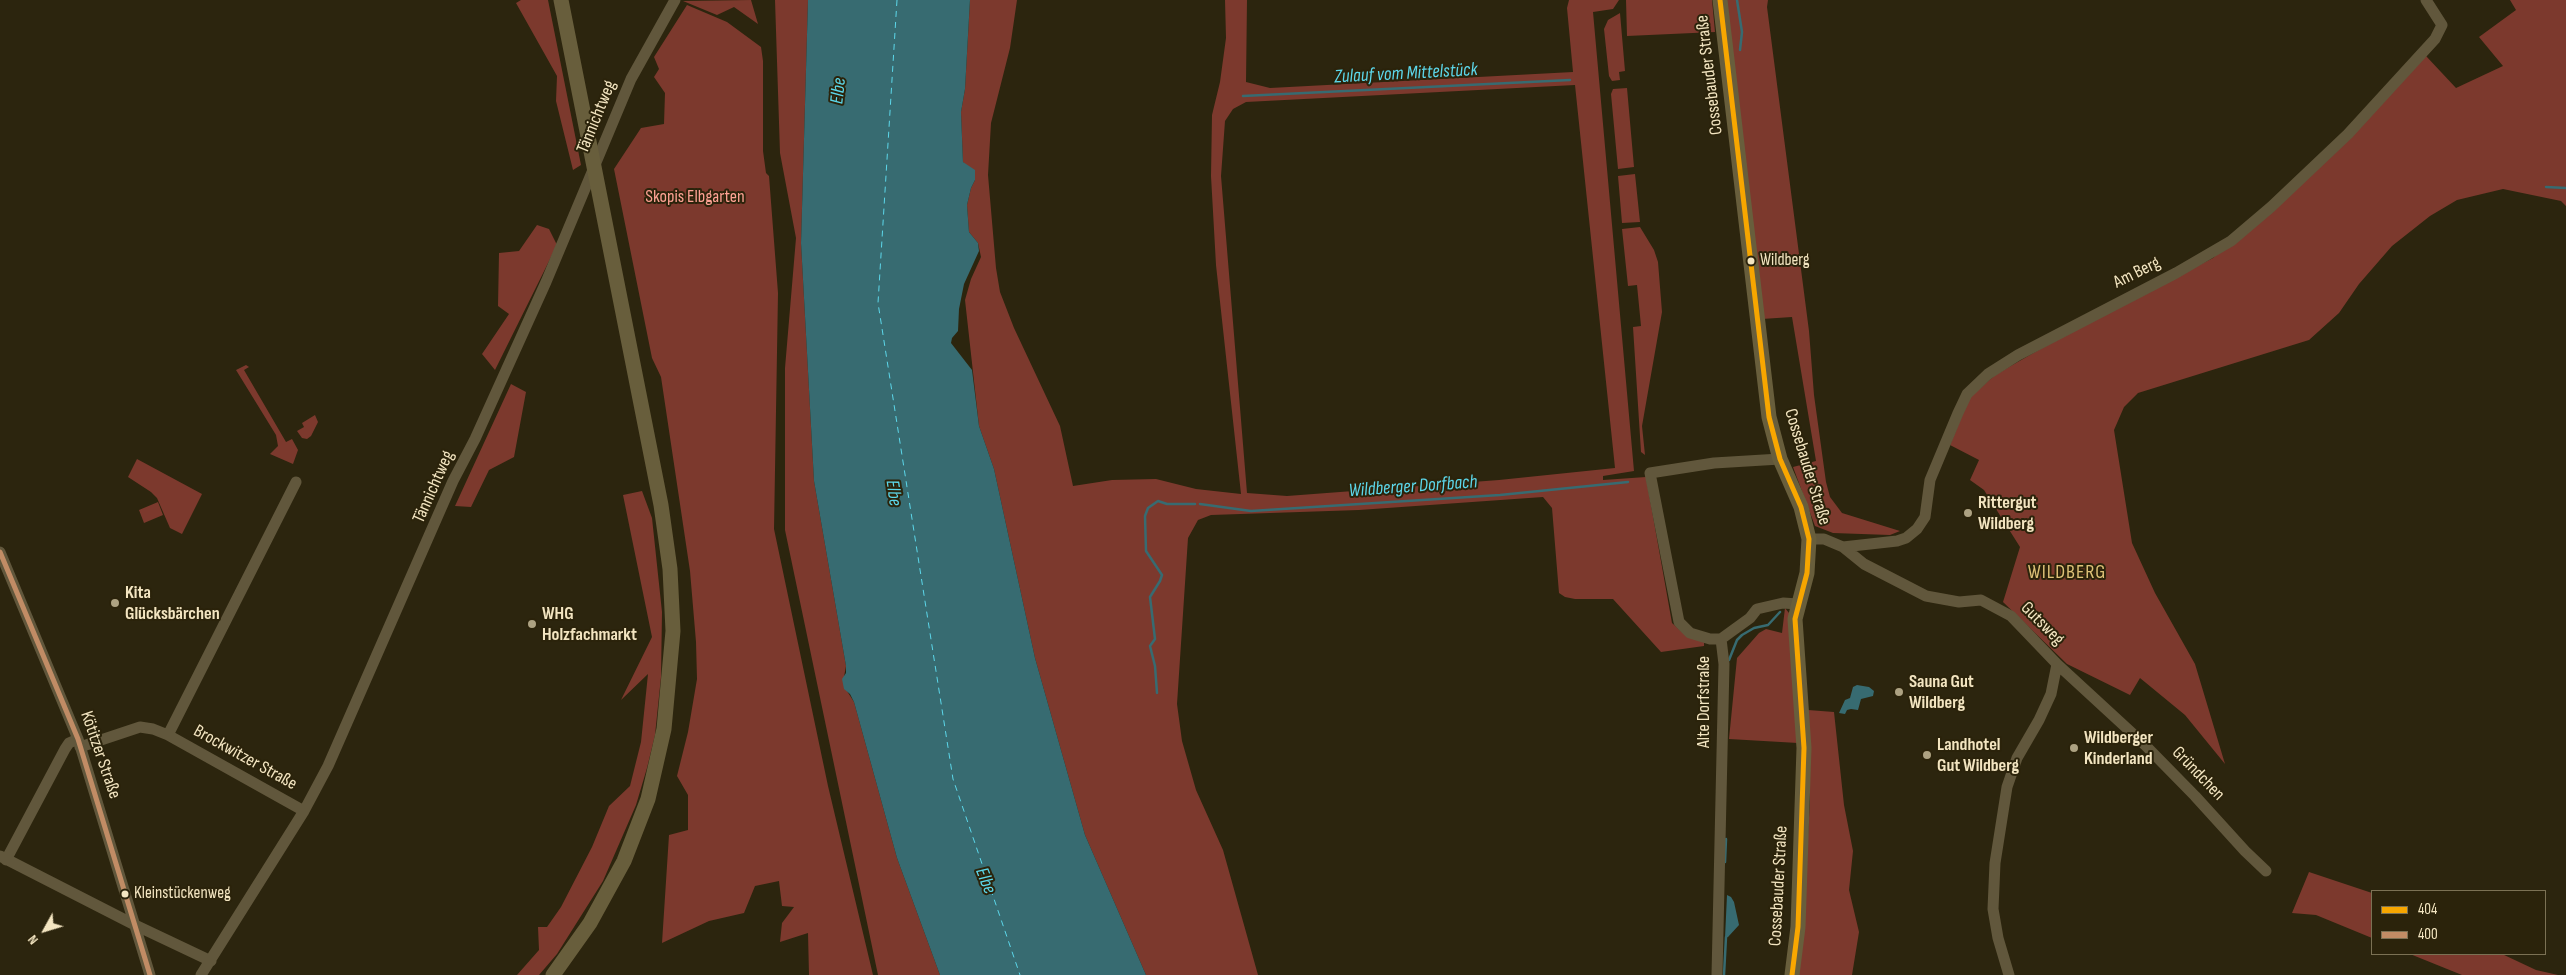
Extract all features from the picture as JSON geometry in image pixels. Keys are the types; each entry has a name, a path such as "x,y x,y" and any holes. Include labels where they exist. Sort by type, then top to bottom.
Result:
{"main road":[{"path":"553,975 599,908 624,861 648,799 664,729 673,631 670,569 661,505 561,0"},
{"name":"Cossebauder Straße","path":"1720,0 1769,417 1780,459 1800,507 1809,539 1807,573 1798,604 1795,635 1804,748 1798,927 1792,975"}],"street":[{"name":"Tännichtweg","path":"201,975 304,811 332,758 428,542 452,481 475,439 577,213 631,79 675,0"},
{"name":"Am Berg","path":"1843,547 1897,541 1906,538 1918,530 1926,512 1930,480 1958,412 1967,394 1988,374 2026,350 2176,273 2231,241 2271,207 2348,134 2435,39 2442,25 2426,0"},
{"name":"Alte Dorfstraße","path":"1717,975 1724,664 1721,639 1710,639 1690,632 1679,622 1650,473 1714,463 1780,459"},
{"path":"168,735 296,482"},
{"name":"Gutsweg","path":"1809,539 1824,540 1843,547 1864,564 1926,596 1959,602 1981,600 2012,616 2057,664 2051,694 2039,720 2017,758 2007,787 1996,863 1992,908 1998,938 2009,975"},
{"name":"Kötitzer Straße","path":"0,552 79,743 150,975"},
{"path":"1721,639 1750,618 1757,609 1783,603 1798,604"},
{"name":"Gründchen","path":"2057,664 2145,745 2266,871"},
{"name":"Brockwitzer Straße","path":"79,743 140,727 153,729 168,735 304,811"},
{"path":"79,743 69,743 65,749 3,858 211,961"}],"green space":[{"path":"521,0 548,0 581,165 573,170 556,101 557,76 516,3"},
{"path":"751,0 758,24 734,7 717,15 683,1"},
{"path":"775,0 808,0 801,243 814,481 846,666 844,677 847,691 854,702 897,858 940,975 878,975 785,530 785,368 796,238 780,153"},
{"path":"970,0 1017,0 1010,48 991,123 988,175 996,268 1000,292 1014,328 1060,426 1073,486 1112,480 1156,479 1196,489 1241,494 1216,265 1211,176 1212,115 1220,82 1226,38 1225,0 1247,0 1246,82 1270,88 1573,72 1567,8 1569,0 1619,0 1613,9 1593,12 1634,471 1603,476 1603,480 1646,477 1672,623 1683,633 1704,641 1704,646 1661,652 1613,599 1575,599 1565,597 1559,593 1552,508 1543,497 1359,510 1211,515 1198,520 1188,538 1177,704 1182,741 1196,790 1223,850 1258,975 1146,975 1085,835 1035,658 994,469 979,426 965,300 971,279 981,257 978,243 969,232 967,205 975,180 963,162 961,112 965,89","holes":["1575,85 1615,468 1499,480 1287,496 1247,493 1221,176 1225,121 1233,109 1246,102"]},
{"path":"1626,0 1712,0 1715,32 1627,36"},
{"path":"1726,0 1768,0 1767,7 1809,331 1814,395 1826,482 1830,497 1842,513 1900,531 1890,535 1833,533 1815,526 1793,467 1816,461 1792,317 1762,319"},
{"path":"2510,0 2566,0 2566,206 2561,201 2503,189 2457,200 2430,216 2392,246 2359,284 2339,313 2309,340 2138,393 2124,407 2114,430 2132,543 2155,593 2195,664 2225,764 2185,715 2140,678 2130,695 2067,664 2003,602 2020,547 1984,490 1970,480 1979,460 1950,445 1969,398 1995,375 2091,320 2213,258 2426,56 2456,88 2503,66 2479,37 2516,10"},
{"name":"Skopis Elbgarten","path":"687,5 727,22 761,47 763,61 763,151 766,173 769,176 778,293 774,529 828,786 873,975 809,975 808,933 780,942 782,923 794,907 782,906 779,881 755,886 744,913 709,921 662,943 669,835 688,830 688,795 677,776 688,732 697,679 696,642 690,571 661,377 652,358 614,169 641,128 664,124 665,93 654,77 659,69 654,57"},
{"path":"1620,13 1625,71 1619,72 1620,80 1612,81 1609,76 1604,29 1608,20"},
{"path":"1627,88 1634,167 1618,169 1611,94 1613,89"},
{"path":"1635,174 1640,222 1622,223 1618,176"},
{"path":"537,225 549,229 557,245 495,370 482,354 509,314 498,306 499,253 519,251"},
{"path":"1640,227 1654,250 1658,262 1662,312 1642,426 1645,455 1641,452 1633,327 1641,326 1637,285 1628,286 1622,229"},
{"path":"246,365 249,367 244,370 286,442 292,439 298,450 293,464 270,454 278,446 276,435 236,370"},
{"path":"511,384 526,392 514,457 489,470 471,507 455,506"},
{"path":"315,415 318,422 311,436 307,439 302,438 297,431 304,427 302,423"},
{"path":"137,459 202,494 182,534 170,528 157,498 128,477"},
{"path":"642,491 652,518 662,612 661,677 655,735 647,768 636,805 603,881 557,954 539,975 517,975 539,950 538,927 547,927 561,907 592,847 609,806 630,786 641,742 648,674 621,700 652,637 623,495"},
{"path":"158,502 163,515 144,523 139,510"},
{"path":"1785,608 1789,613 1798,743 1729,739 1737,658 1759,633 1766,629 1782,633"},
{"path":"1808,710 1834,712 1844,805 1853,851 1849,890 1859,932 1852,975 1796,975 1802,934 1810,801"},
{"path":"2309,872 2371,893 2371,938 2316,915 2292,913"},
{"path":"2412,955 2504,955 2536,970 2558,975 2462,975"}],"water":[{"name":"Elbe","path":"808,0 970,0 965,89 961,112 963,162 975,170 975,180 967,205 969,232 978,243 979,251 964,284 959,309 958,331 952,338 951,343 972,370 979,426 994,469 1035,658 1085,835 1146,975 940,975 897,858 854,702 850,694 844,689 842,679 846,673 846,666 814,481 801,243"},
{"path":"1857,685 1869,687 1874,691 1873,696 1861,699 1858,710 1851,709 1847,710 1845,714 1839,713 1845,700 1850,698 1853,687"},
{"path":"1727,895 1734,902 1739,925 1725,938"}],"waterway":[{"name":"Zulauf vom Mittelstück","path":"1737,0 1742,32 1740,50"},
{"name":"Zulauf vom Mittelstück","path":"1243,96 1570,80"},
{"name":"Wildberger Dorfbach","path":"2546,187 2566,188"},
{"name":"Wildberger Dorfbach","path":"1200,504 1251,511 1500,495 1628,482"},
{"name":"Wildberger Dorfbach","path":"1157,693 1155,666 1150,646 1155,639 1150,597 1162,575 1146,551 1145,516 1148,508 1158,501 1167,504 1195,504"},
{"path":"1729,660 1737,640 1742,635 1754,628 1768,625 1780,612"},
{"path":"1725,862 1726,839"},
{"path":"1724,975 1726,937"}],"ferry route":[{"path":"897,0 878,303 953,779 1020,975"}],"transit line":[{"name":"404","path":"1720,0 1769,417 1780,459 1801,507 1809,539 1807,573 1795,619 1804,748 1798,927 1792,975"},
{"name":"400","path":"0,552 78,739 150,975"}],"place":[{"name":"Wildberg","path":"1751,261"},
{"name":"Rittergut Wildberg","path":"1968,513"},
{"name":"Kita Glücksbärchen","path":"115,603"},
{"name":"WHG Holzfachmarkt","path":"532,624"},
{"name":"Sauna Gut Wildberg","path":"1899,692"},
{"name":"Wildberger Kinderland","path":"2074,748"},
{"name":"Landhotel Gut Wildberg","path":"1927,755"},
{"name":"Kleinstückenweg","path":"125,894"}],"district":[{"name":"WILDBERG","path":"2067,573"}]}
